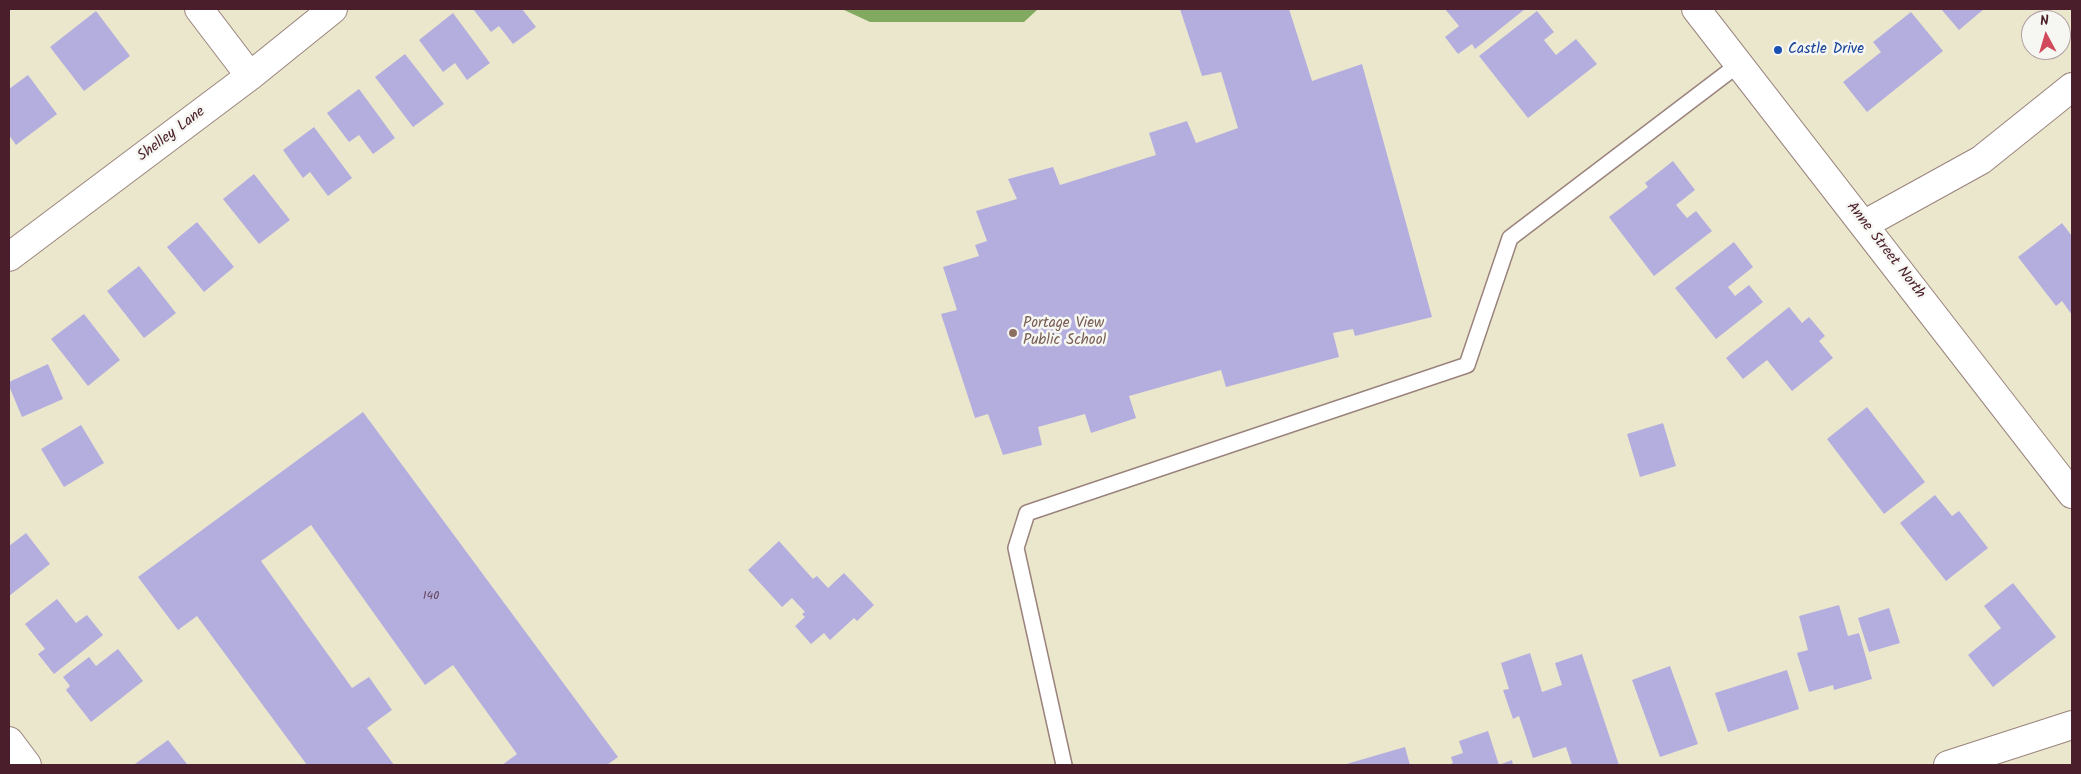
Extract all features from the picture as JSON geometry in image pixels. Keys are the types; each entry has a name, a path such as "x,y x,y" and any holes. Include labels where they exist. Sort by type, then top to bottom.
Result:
{"street":[{"path":"199,9 250,76"},
{"name":"Shelley Lane","path":"9,257 250,76 333,9"},
{"name":"Anne Street North","path":"1696,9 1865,224 2072,494"},
{"path":"1865,224 1981,160 2072,87"},
{"path":"1948,765 2072,725"},
{"path":"9,741 27,765"}],"lane":[{"path":"1064,765 1016,548 1027,513 1467,365 1510,238 1740,64"}],"green space":[{"path":"842,9 1038,9 1024,22 870,22"}],"building":[{"path":"473,9 522,9 536,27 513,44 499,26 491,32"},
{"path":"1180,9 1289,9 1312,81 1362,64 1432,317 1355,336 1353,329 1333,333 1339,357 1226,387 1221,370 1129,396 1136,418 1091,433 1085,414 1038,427 1042,445 1003,455 988,414 975,418 941,314 957,310 943,267 979,256 975,245 987,241 976,211 1017,199 1008,179 1053,167 1060,185 1156,155 1149,133 1187,121 1196,143 1238,128 1221,72 1202,76"},
{"path":"1445,9 1525,9 1475,49 1472,44 1458,54 1445,37 1459,26"},
{"path":"1941,9 1984,9 1959,30"},
{"path":"96,11 130,56 84,91 50,47"},
{"path":"1537,11 1554,32 1544,40 1556,55 1576,39 1597,64 1528,118 1479,56"},
{"path":"1911,12 1943,51 1867,112 1843,82 1881,52 1873,42"},
{"path":"453,13 490,63 467,80 455,63 443,72 419,40"},
{"path":"405,54 444,104 413,127 375,77"},
{"path":"28,75 57,114 16,145 9,135 9,89"},
{"path":"359,89 395,138 373,154 359,135 349,142 327,113"},
{"path":"314,127 352,178 328,196 310,172 303,178 283,150"},
{"path":"1673,161 1695,190 1676,205 1687,218 1696,211 1712,231 1654,276 1609,217 1648,187 1645,183"},
{"path":"254,174 290,220 259,244 223,199"},
{"path":"197,222 234,267 204,292 167,247"},
{"path":"2062,223 2072,236 2072,315 2062,301 2056,306 2018,257"},
{"path":"1734,242 1753,267 1728,287 1735,296 1749,285 1763,302 1716,339 1675,288"},
{"path":"139,266 176,313 144,338 107,291"},
{"path":"1789,307 1802,323 1809,317 1825,336 1819,341 1833,358 1792,391 1767,360 1743,379 1726,358"},
{"path":"84,314 120,360 88,386 51,339"},
{"path":"48,364 63,399 22,417 9,382"},
{"path":"1867,407 1925,482 1884,514 1827,439"},
{"path":"363,412 618,757 607,765 502,765 517,754 453,665 425,685 311,525 261,561 352,688 369,677 392,710 367,728 394,765 307,765 197,616 178,630 138,577"},
{"path":"1663,423 1676,466 1640,477 1627,434"},
{"path":"81,425 104,463 64,487 41,449"},
{"path":"1935,495 1952,516 1959,511 1988,548 1946,581 1900,523"},
{"path":"26,533 50,564 9,596 9,546"},
{"path":"779,541 813,579 817,576 828,588 844,573 874,605 857,621 854,618 830,640 824,633 811,644 795,626 805,617 802,614 805,612 792,598 782,607 748,570"},
{"path":"2013,583 2056,637 1993,687 1968,655 2001,628 1984,606"},
{"path":"57,599 76,623 87,615 103,635 54,674 38,654 45,649 25,624"},
{"path":"1839,605 1848,636 1859,633 1872,679 1834,690 1833,685 1809,692 1797,653 1808,650 1799,616"},
{"path":"1889,608 1900,643 1869,652 1858,618"},
{"path":"118,649 143,681 91,722 66,690 70,686 63,677 89,657 96,666"},
{"path":"1530,653 1542,692 1562,685 1555,663 1582,654 1619,765 1572,765 1566,747 1533,758 1519,716 1513,719 1503,690 1509,689 1501,663"},
{"path":"1670,666 1698,744 1660,757 1632,680"},
{"path":"1787,670 1799,709 1728,732 1715,693"},
{"path":"1488,731 1499,765 1448,765 1453,763 1451,757 1463,753 1459,741"},
{"path":"168,740 187,764 135,764"},
{"path":"1405,747 1410,765 1343,765"},
{"path":"1512,760 1513,765 1499,765"}],"place":[{"name":"Castle Drive","path":"1778,50"},
{"name":"Portage View Public School","path":"1013,333"}]}
